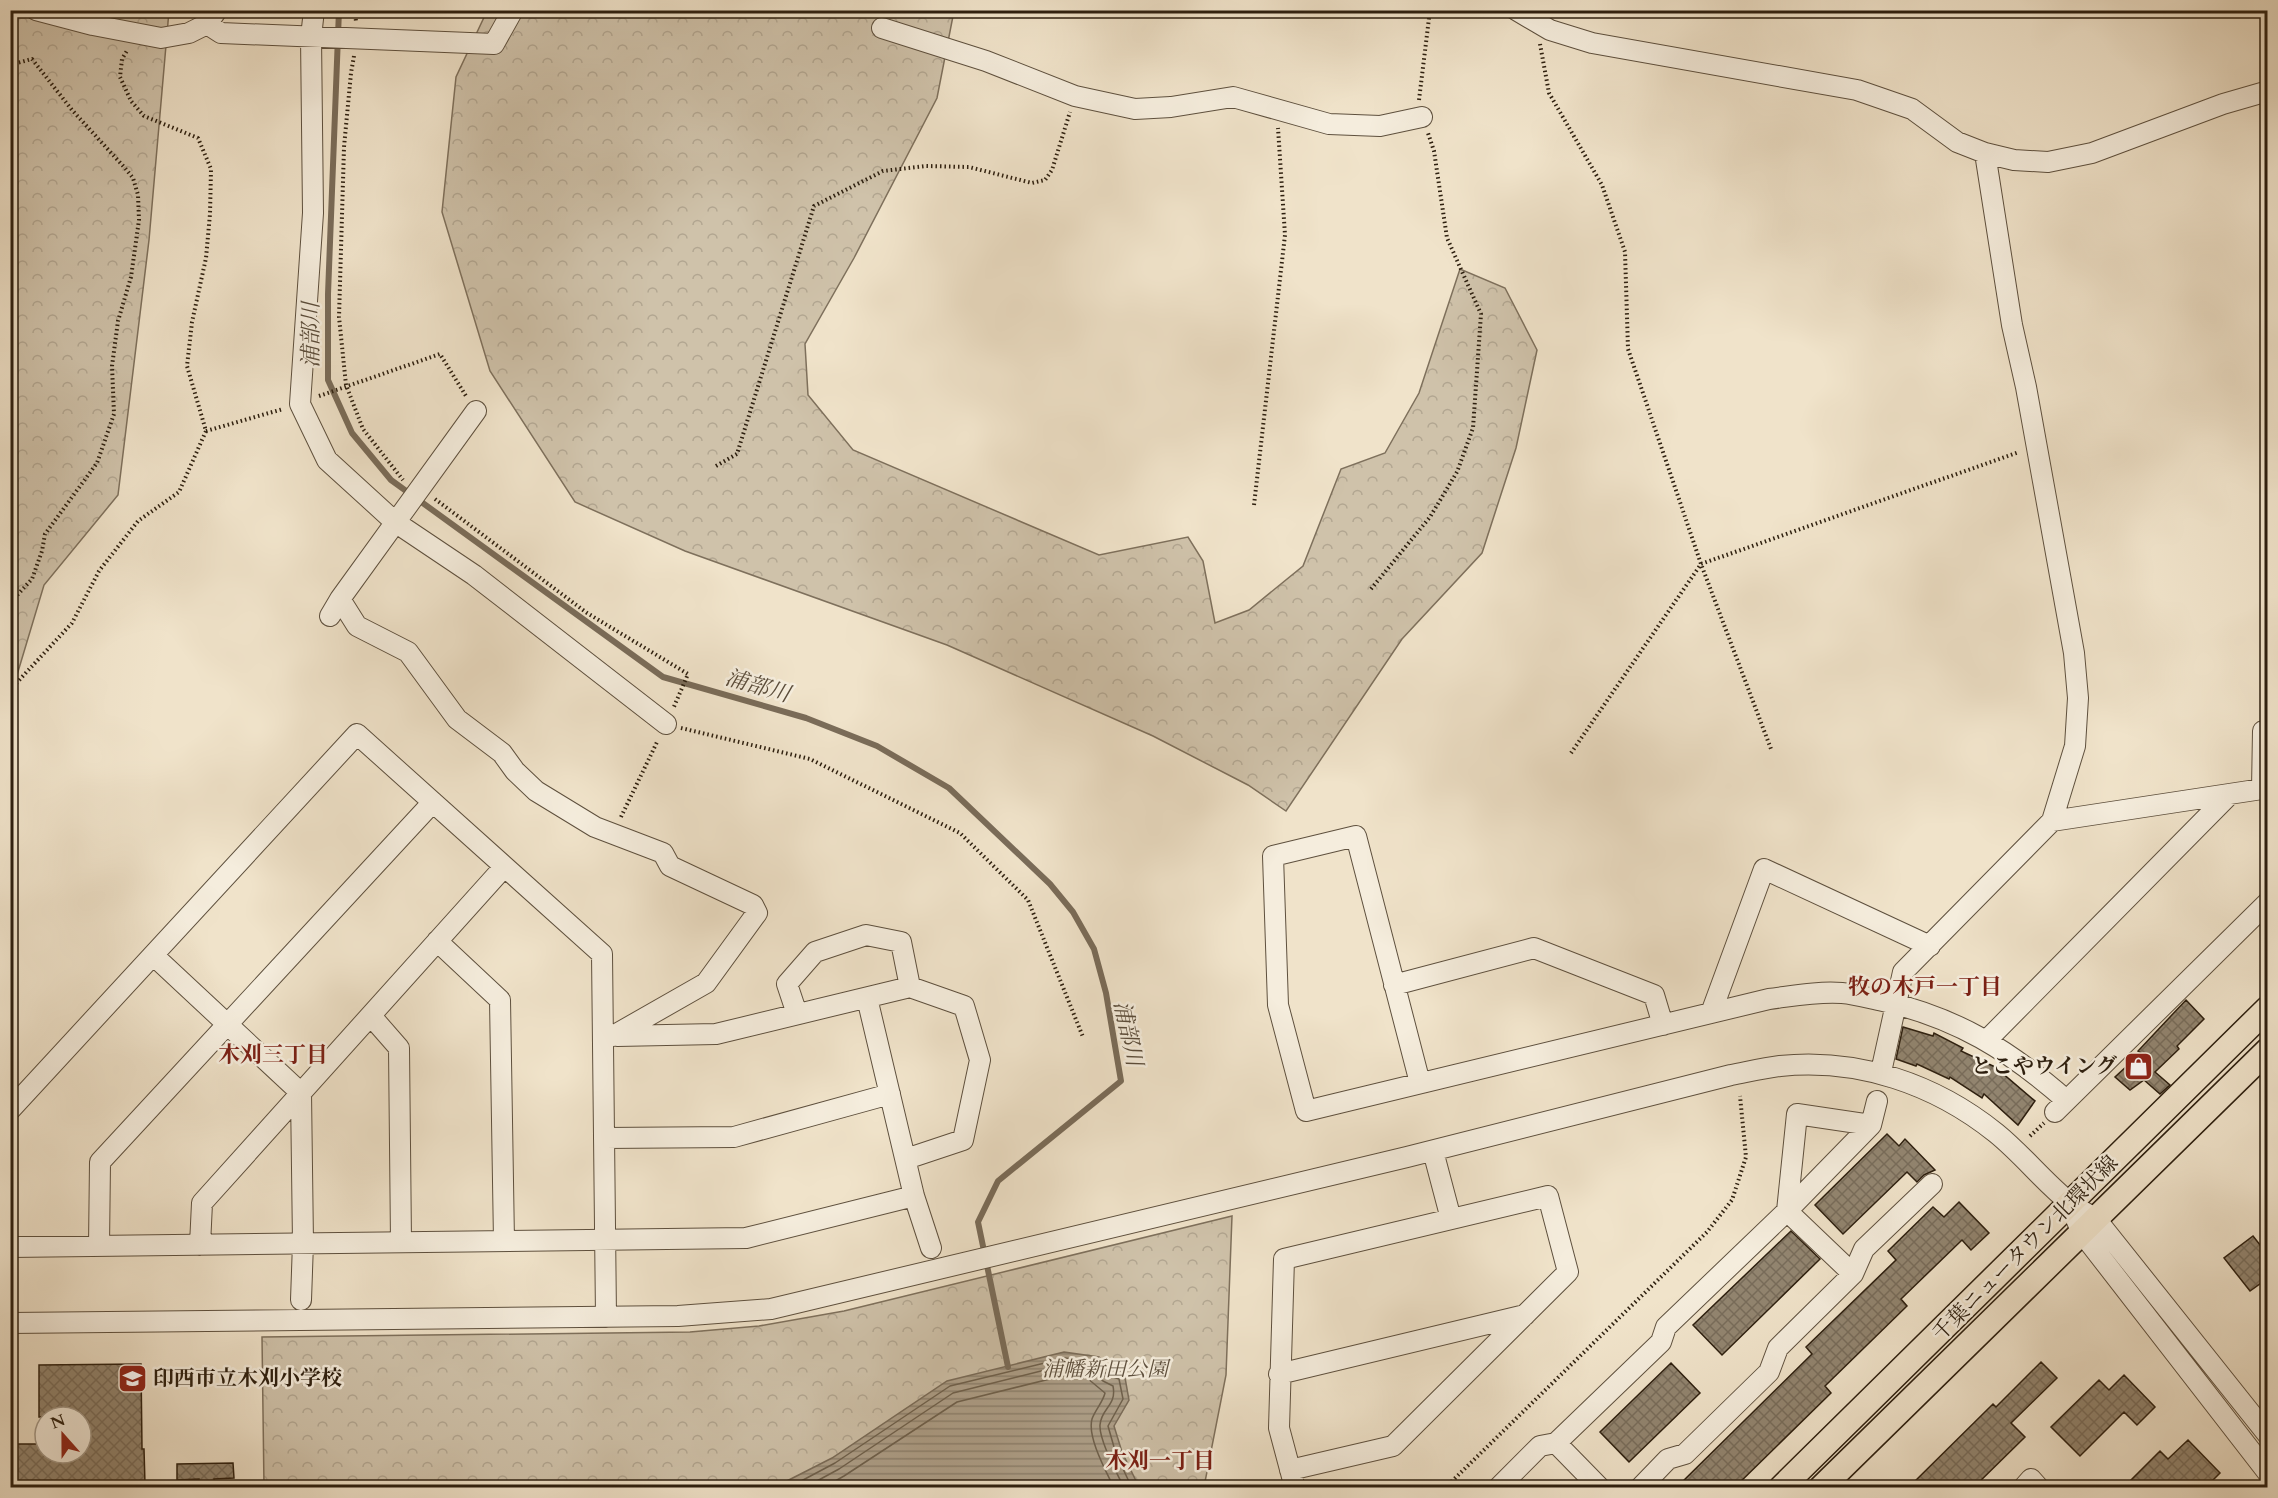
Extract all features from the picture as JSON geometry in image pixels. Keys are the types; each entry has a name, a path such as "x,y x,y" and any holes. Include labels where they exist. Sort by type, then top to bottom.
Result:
{"main road":[{"name":"千葉ニュータウン北環状線","path":"1781,1488 2268,1008"},
{"name":"千葉ニュータウン北環状線","path":"1821,1488 2268,1050"}],"street":[{"path":"36,10 139,35 161,38 189,33 212,17 221,33 494,44 513,10"},
{"path":"314,10 311,37 314,213 300,404 327,460 395,522 474,575 666,724"},
{"path":"1516,10 1550,30 1592,43 1857,90 1912,109 1957,142 1985,153 2014,160 2048,162 2092,153 2223,104 2268,91"},
{"path":"882,28 986,61 1075,96 1135,109 1171,108 1233,97 1329,124 1380,126 1422,117"},
{"path":"1881,1072 1898,1005 1903,972 2052,821 2075,746 2078,698 2074,652 2026,387 2012,325 1985,153"},
{"path":"476,411 335,608 357,626 408,652 457,719 502,753 536,791 595,827 663,852 670,866 753,905 757,913 706,983 608,1037"},
{"path":"2052,821 2265,790 2263,731 2268,730"},
{"path":"10,1110 357,734 602,954 608,1037 604,1138 606,1317"},
{"path":"1986,1041 2230,794"},
{"path":"99,1246 99,1162 433,802"},
{"path":"1420,1083 1356,836 1273,856 1278,1005 1306,1111 1769,999 1815,993 1843,993 1898,1005 1957,1024 2037,1075 2060,1106 2268,902"},
{"path":"200,1245 202,1203 504,867"},
{"path":"1711,1013 1764,869 1930,946"},
{"path":"797,1014 787,984 815,952 866,935 901,942 910,987"},
{"path":"437,941 500,1000 504,1241"},
{"path":"1394,985 1534,948 1654,995 1664,1025"},
{"path":"153,955 301,1093 303,1243 301,1300"},
{"path":"608,1037 716,1034 910,987 964,1006 980,1060 963,1140 906,1159"},
{"path":"867,998 914,1196 932,1248"},
{"path":"371,1016 399,1047 401,1242"},
{"path":"10,1323 678,1316 771,1309 1433,1151 1731,1075 1781,1066 1822,1066 1881,1072 1931,1091 1998,1134 2070,1204 2268,1435"},
{"path":"604,1138 734,1137 890,1094"},
{"path":"1498,1488 1540,1446 1556,1443 1661,1342 1666,1327 1871,1125 1877,1101"},
{"path":"1787,1210 1797,1114 1871,1125"},
{"path":"1433,1151 1452,1220"},
{"path":"1640,1488 1668,1460 1685,1454 1769,1372 1778,1348 1854,1274 1864,1249 1932,1184"},
{"path":"10,1247 746,1238 914,1196"},
{"path":"1548,1196 1568,1272 1393,1446 1292,1479 1279,1428 1284,1259 1452,1220 1548,1196"},
{"path":"1787,1210 1854,1274"},
{"path":"2089,1226 2268,1473"},
{"path":"1279,1374 1526,1315"},
{"path":"1556,1443 1600,1488"},
{"path":"2023,1488 2031,1479 2039,1488"}],"path":[{"path":"355,10 358,40 351,73 344,147 339,317 346,386 363,429 401,479 420,488 586,613 688,674 613,833"},
{"path":"1371,589 1430,517 1457,472 1473,428 1481,314 1446,238 1434,151 1419,104 1430,10"},
{"path":"1536,22 1549,93 1602,185 1625,252 1628,349 1701,564 1771,749"},
{"path":"10,690 72,623 99,571 138,521 179,492 206,431 187,366 192,322 206,258 211,169 198,138 144,116 131,101 120,77 122,59 139,35"},
{"path":"10,62 17,63 32,59 72,110 125,168 133,178 138,195 139,219 131,277 118,321 112,366 114,414 97,463 45,534 42,551 32,579 10,603"},
{"path":"716,466 737,454 814,206 883,171 926,166 969,167 1032,183 1045,180 1052,170 1075,96"},
{"path":"1254,505 1285,234 1276,109"},
{"path":"206,431 300,404 440,354 476,411"},
{"path":"1571,753 1701,564 2035,446"},
{"path":"666,724 810,759 960,832 1028,900 1083,1037"},
{"path":"1445,1488 1707,1232 1732,1200 1746,1157 1740,1096"}],"green space":[{"path":"11,11 169,11 149,240 118,495 44,585 11,695"},
{"path":"487,11 954,11 937,98 854,258 805,344 808,395 853,450 1099,555 1188,537 1203,561 1215,623 1249,610 1303,566 1341,469 1385,453 1419,393 1460,269 1505,288 1537,350 1516,448 1482,553 1402,639 1286,811 1248,785 1153,736 947,645 685,551 575,502 490,371 442,212 456,77"},
{"name":"浦幡新田公園","path":"1232,1216 1226,1375 1204,1487 264,1487 262,1337 690,1332 759,1326 844,1311"}],"water":[{"path":"1064,1352 1099,1357 1111,1370 1124,1372 1129,1400 1114,1426 1122,1452 1139,1487 775,1487 832,1458 947,1381"}],"building":[{"path":"2186,1000 2204,1019 2177,1046 2179,1049 2155,1072 2170,1085 2160,1094 2144,1080 2130,1090 2115,1077 2141,1053 2138,1051"},
{"path":"1903,1027 1933,1036 1934,1033 1963,1048 1961,1051 1995,1067 2035,1101 2018,1125 1984,1094 1982,1098 1950,1077 1949,1079 1917,1064 1916,1066 1896,1059"},
{"path":"1887,1134 1899,1146 1905,1139 1935,1170 1924,1175 1917,1182 1907,1172 1843,1234 1815,1205"},
{"path":"1959,1202 1989,1233 1971,1250 1962,1240 1901,1299 1907,1306 1825,1386 1831,1393 1734,1488 1676,1488 1812,1354 1806,1347 1896,1260 1888,1251 1933,1207 1944,1217"},
{"path":"1791,1231 1820,1259 1722,1355 1693,1325"},
{"path":"2253,1236 2268,1255 2268,1278 2250,1291 2224,1258"},
{"path":"2041,1362 2057,1378 2011,1423 2025,1437 1973,1488 1908,1488 1993,1404 1996,1407"},
{"path":"1671,1363 1700,1393 1629,1462 1600,1432"},
{"path":"141,1364 142,1449 144,1449 145,1484 10,1486 10,1444 33,1444 33,1465 93,1465 93,1405 39,1405 39,1365"},
{"path":"2124,1375 2155,1407 2137,1425 2124,1412 2080,1456 2051,1427 2099,1380 2109,1390"},
{"path":"2188,1440 2220,1473 2205,1488 2123,1488 2160,1451 2168,1459"},
{"path":"233,1463 234,1478 214,1479 214,1484 199,1484 199,1479 177,1480 177,1464"}],"waterway":[{"name":"浦部川","path":"339,10 328,294 328,380 352,433 391,480 663,677 806,718 877,746 949,788 1050,884 1073,912 1094,949 1106,993 1121,1081 998,1181 978,1222 1008,1367"}],"place":[{"name":"とこやウイング","path":"2138,1066"},
{"name":"印西市立木刈小学校","path":"132,1378"}],"district":[{"name":"牧の木戸一丁目","path":"1925,986"},
{"name":"木刈三丁目","path":"273,1054"},
{"name":"木刈一丁目","path":"1160,1460"}]}
